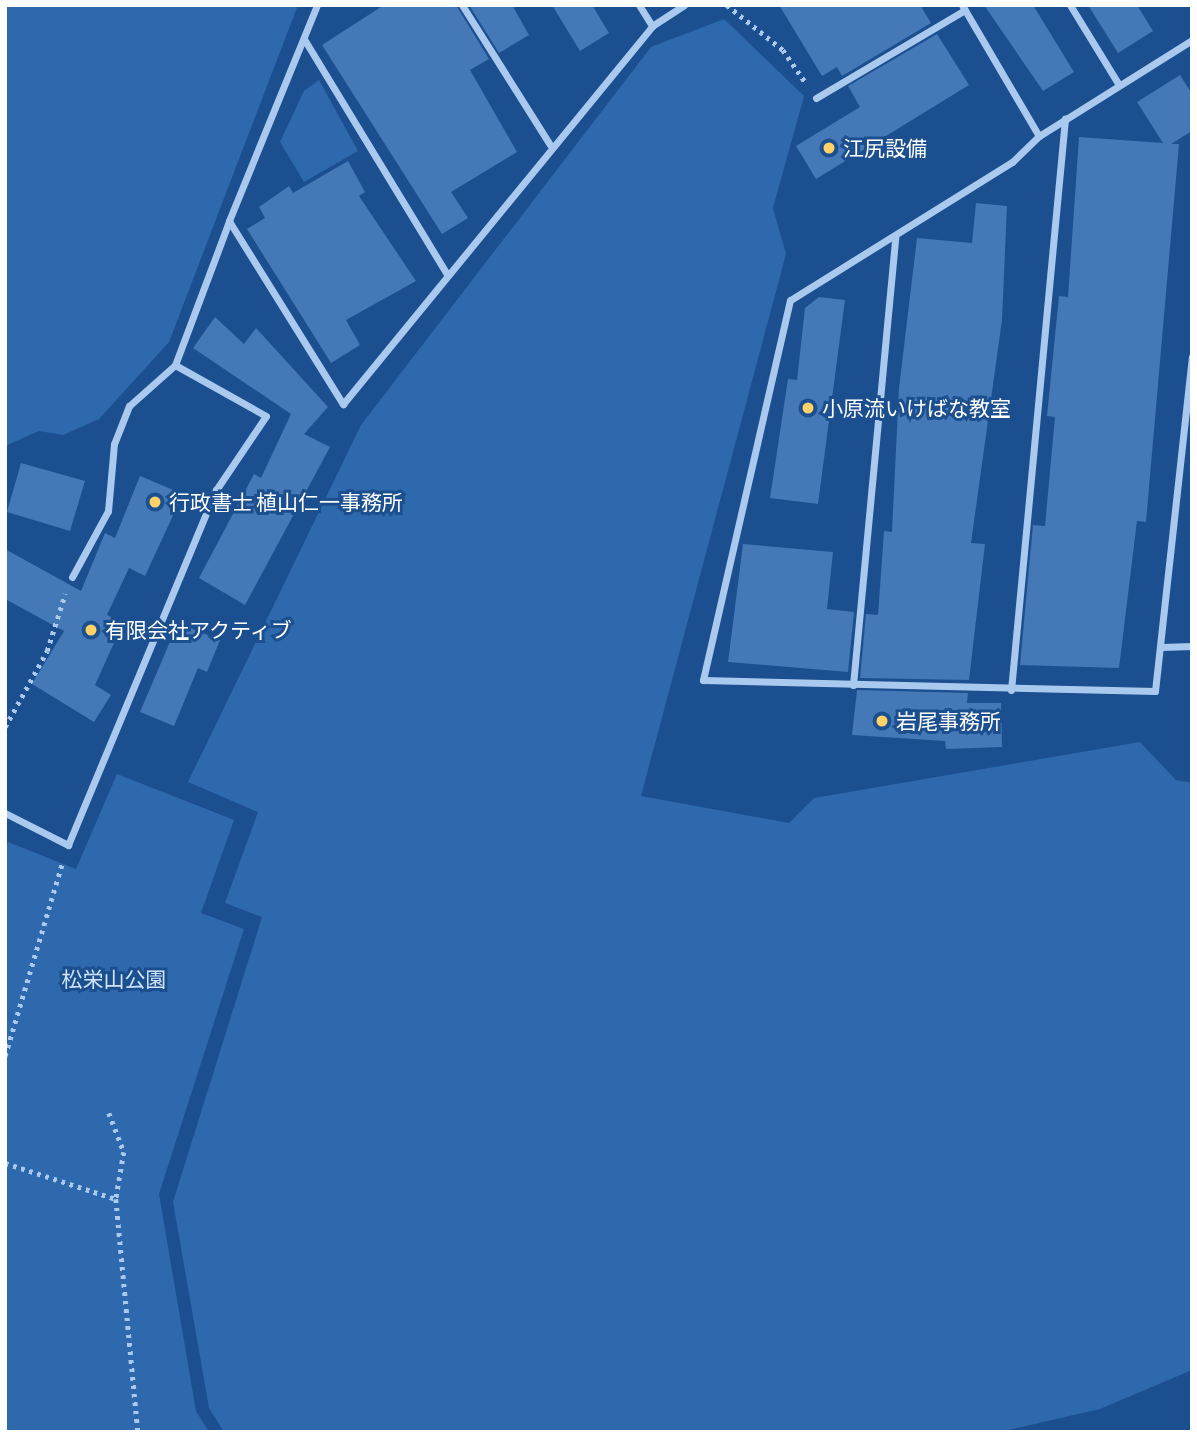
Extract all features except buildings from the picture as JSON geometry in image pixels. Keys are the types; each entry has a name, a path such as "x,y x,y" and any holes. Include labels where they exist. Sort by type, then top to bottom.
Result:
{"street":[{"path":"72,577 108,511 114,444 129,406 176,365 229,221 317,5"},
{"path":"463,5 550,145"},
{"path":"639,5 652,26"},
{"path":"229,221 342,404 550,145 652,26 684,5"},
{"path":"1070,5 1119,85"},
{"path":"816,98 963,8 1040,136"},
{"path":"304,39 446,273"},
{"path":"1192,40 1065,119 1040,136 1012,162 790,300 703,680 1011,690 1155,691 1162,647 1192,357"},
{"path":"1011,690 1065,119"},
{"path":"853,685 895,237"},
{"path":"5,813 68,845 216,490 267,416 176,365"},
{"path":"1162,647 1192,646"}],"path":[{"path":"727,5 783,51 816,98"},
{"path":"5,727 47,651 72,577"},
{"path":"5,1056 68,845"},
{"path":"109,1113 124,1152 116,1199 138,1432"},
{"path":"5,1163 116,1199"}],"green space":[{"path":"5,5 298,5 169,342 99,419 63,435 39,431 5,446"},
{"path":"724,19 804,96 773,208 786,254 641,796 789,823 814,798 1140,742 1176,780 1192,783 1192,1370 1100,1409 999,1432 224,1432 209,1408 173,1202 262,917 225,903 258,812 188,782 361,425 651,47"},
{"path":"319,80 358,151 304,182 280,142 304,91"},
{"name":"松栄山公園","path":"117,774 234,820 201,913 244,929 159,1194 196,1411 209,1432 5,1432 5,850 8,842 76,869"}],"place":[{"name":"江尻設備","path":"829,148"},
{"name":"小原流いけばな教室","path":"808,408"},
{"name":"行政書士 植山仁一事務所","path":"155,502"},
{"name":"有限会社アクティブ","path":"91,630"},
{"name":"岩尾事務所","path":"882,721"}]}
